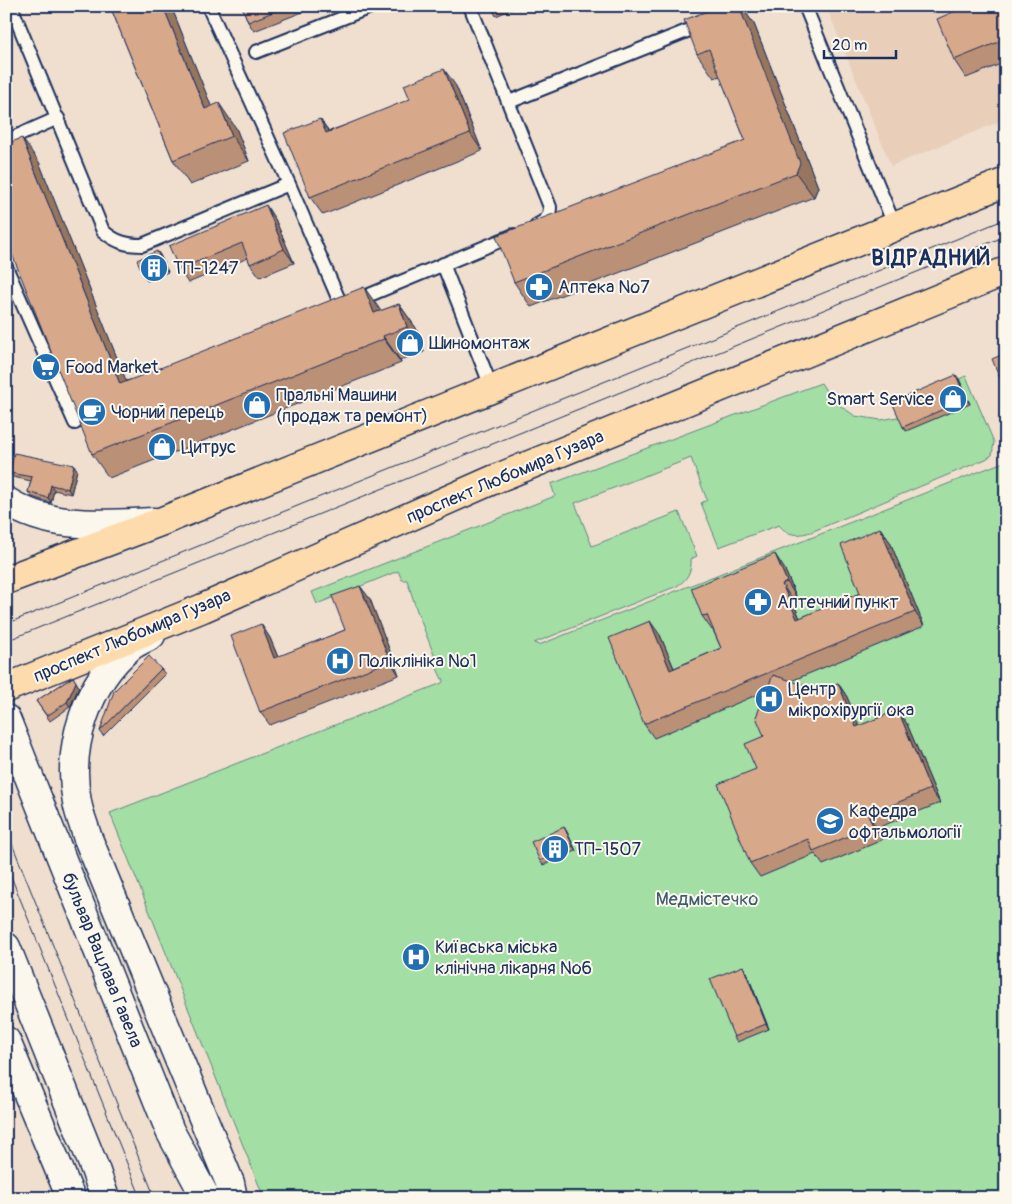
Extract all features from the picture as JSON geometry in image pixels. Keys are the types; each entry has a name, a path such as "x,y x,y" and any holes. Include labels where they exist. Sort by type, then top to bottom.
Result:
{"main road":[{"path":"6,580 160,522 1006,182"},
{"name":"проспект Любомира Гузара","path":"6,688 203,608 495,479 1006,271"},
{"path":"6,501 21,511 61,522 92,524 160,522"},
{"path":"203,608 132,645 115,662 99,683 85,713 76,741 75,775 77,802 87,836 230,1182 233,1198"},
{"name":"бульвар Вацлава Гавела","path":"6,719 170,1131 206,1198"},
{"path":"6,947 105,1198"},
{"path":"6,1041 14,1082 67,1197"}],"lane":[{"path":"11,6 104,231 114,240 128,245 142,245 289,184"},
{"path":"208,6 289,184 337,309 544,222 550,213 550,208 510,102 470,6"},
{"path":"256,52 373,6"},
{"path":"805,6 895,227"},
{"path":"510,102 712,21"},
{"path":"6,141 58,118"},
{"path":"443,264 492,389"},
{"path":"6,267 75,423"}],"shaded area":[{"path":"826,6 1006,6 1006,119 891,166"}],"green space":[{"name":"Медмістечко","path":"966,376 994,442 992,455 811,532 793,534 779,525 719,547 701,503 707,500 691,458 575,503 592,546 679,512 697,556 691,559 688,575 677,586 534,643 539,645 1006,461 1006,1198 264,1198 110,813 442,683 444,679 442,679 434,662 436,660 407,580 402,580 398,571 317,604 312,592 555,496 551,484 821,383 832,400 855,416 881,420 969,404 959,379"}],"building":[{"path":"110,6 163,6 205,109 219,103 232,136 173,160"},
{"path":"242,6 288,6 248,22"},
{"path":"491,6 504,6 493,11"},
{"path":"720,6 739,6 800,163 796,173 514,282 496,236 745,140 709,49 697,54 684,20"},
{"path":"967,6 1006,6 1006,39 954,60 937,19"},
{"path":"444,69 470,133 310,197 284,133 320,119 326,133 410,99 404,85"},
{"path":"22,138 120,384 364,287 374,313 399,304 407,327 383,336 384,339 92,454 6,239 6,144"},
{"path":"266,205 284,249 250,264 242,243 179,269 169,246"},
{"name":"ТП-1247","path":"157,251 164,268 144,276 137,260"},
{"path":"1006,353 1006,381 1002,383 992,359"},
{"path":"956,375 966,399 903,427 892,402"},
{"path":"14,453 74,465 68,489 51,485 48,498 28,492 32,477 10,473"},
{"path":"880,528 915,612 644,724 609,638 650,621 670,670 721,648 707,615 702,616 691,588 775,554 787,582 782,584 797,619 860,593 841,545"},
{"path":"360,586 390,661 260,712 231,636 261,624 274,658 345,630 332,596"},
{"path":"149,656 161,669 100,731 114,691"},
{"path":"773,675 820,690 838,683 856,727 898,710 930,789 868,815 873,826 813,851 808,839 750,863 718,784 756,769 745,744 764,736 756,717"},
{"path":"73,677 76,682 67,702 47,716 36,701"},
{"name":"ТП-1507","path":"564,827 573,846 540,861 531,842"},
{"path":"743,966 766,1024 734,1037 710,979"}],"tram line":[{"path":"6,624 1006,219"},
{"path":"6,641 1006,236"},
{"path":"6,829 155,1198"},
{"path":"6,864 141,1198"}],"place":[{"name":"ТП-1247","path":"154,268"},
{"name":"Аптека №7","path":"539,287"},
{"name":"Шиномонтаж","path":"410,343"},
{"name":"Food Market","path":"46,367"},
{"name":"Smart Service","path":"953,399"},
{"name":"Пральні Машини (продаж та ремонт)","path":"257,405"},
{"name":"Чорний перець","path":"92,412"},
{"name":"Цитрус","path":"162,447"},
{"name":"Аптечний пункт","path":"758,602"},
{"name":"Поліклініка №1","path":"340,661"},
{"name":"Центр мікрохірургії ока","path":"769,699"},
{"name":"Кафедра офтальмології","path":"830,821"},
{"name":"ТП-1507","path":"555,849"},
{"name":"Київська міська клінічна лікарня №6","path":"416,957"}],"district":[{"name":"ВІДРАДНИЙ","path":"931,258"}]}
